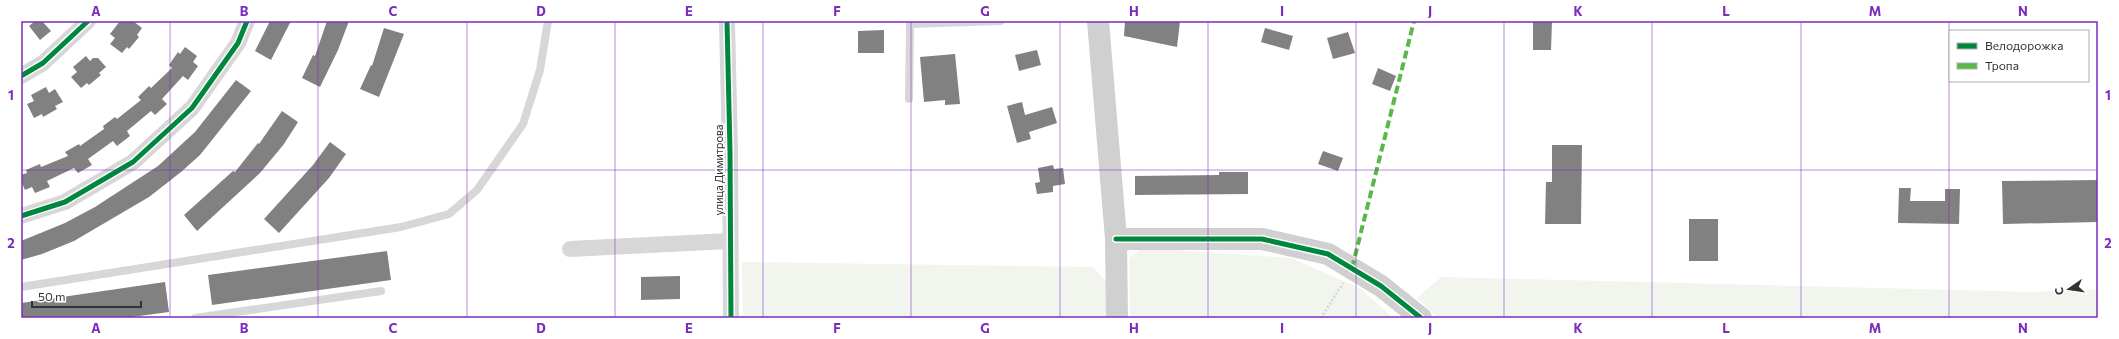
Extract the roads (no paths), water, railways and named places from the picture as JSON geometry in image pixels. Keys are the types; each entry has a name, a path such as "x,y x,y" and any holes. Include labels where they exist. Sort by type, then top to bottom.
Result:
{"street":[{"path":"21,76 43,63 88,21"},
{"path":"21,216 65,202 133,162 192,108 238,43 247,21"},
{"name":"улица Димитрова","path":"727,21 726,39 730,152 729,241 731,318"},
{"path":"1098,21 1116,239 1117,318"},
{"path":"1116,239 1262,239 1328,254 1381,286 1421,318"},
{"path":"570,249 729,241"}],"lane":[{"path":"21,287 401,227 449,214 477,190 523,124 540,70 548,21"},
{"path":"909,99 910,24 1001,21"},
{"path":"195,318 381,291"}]}
